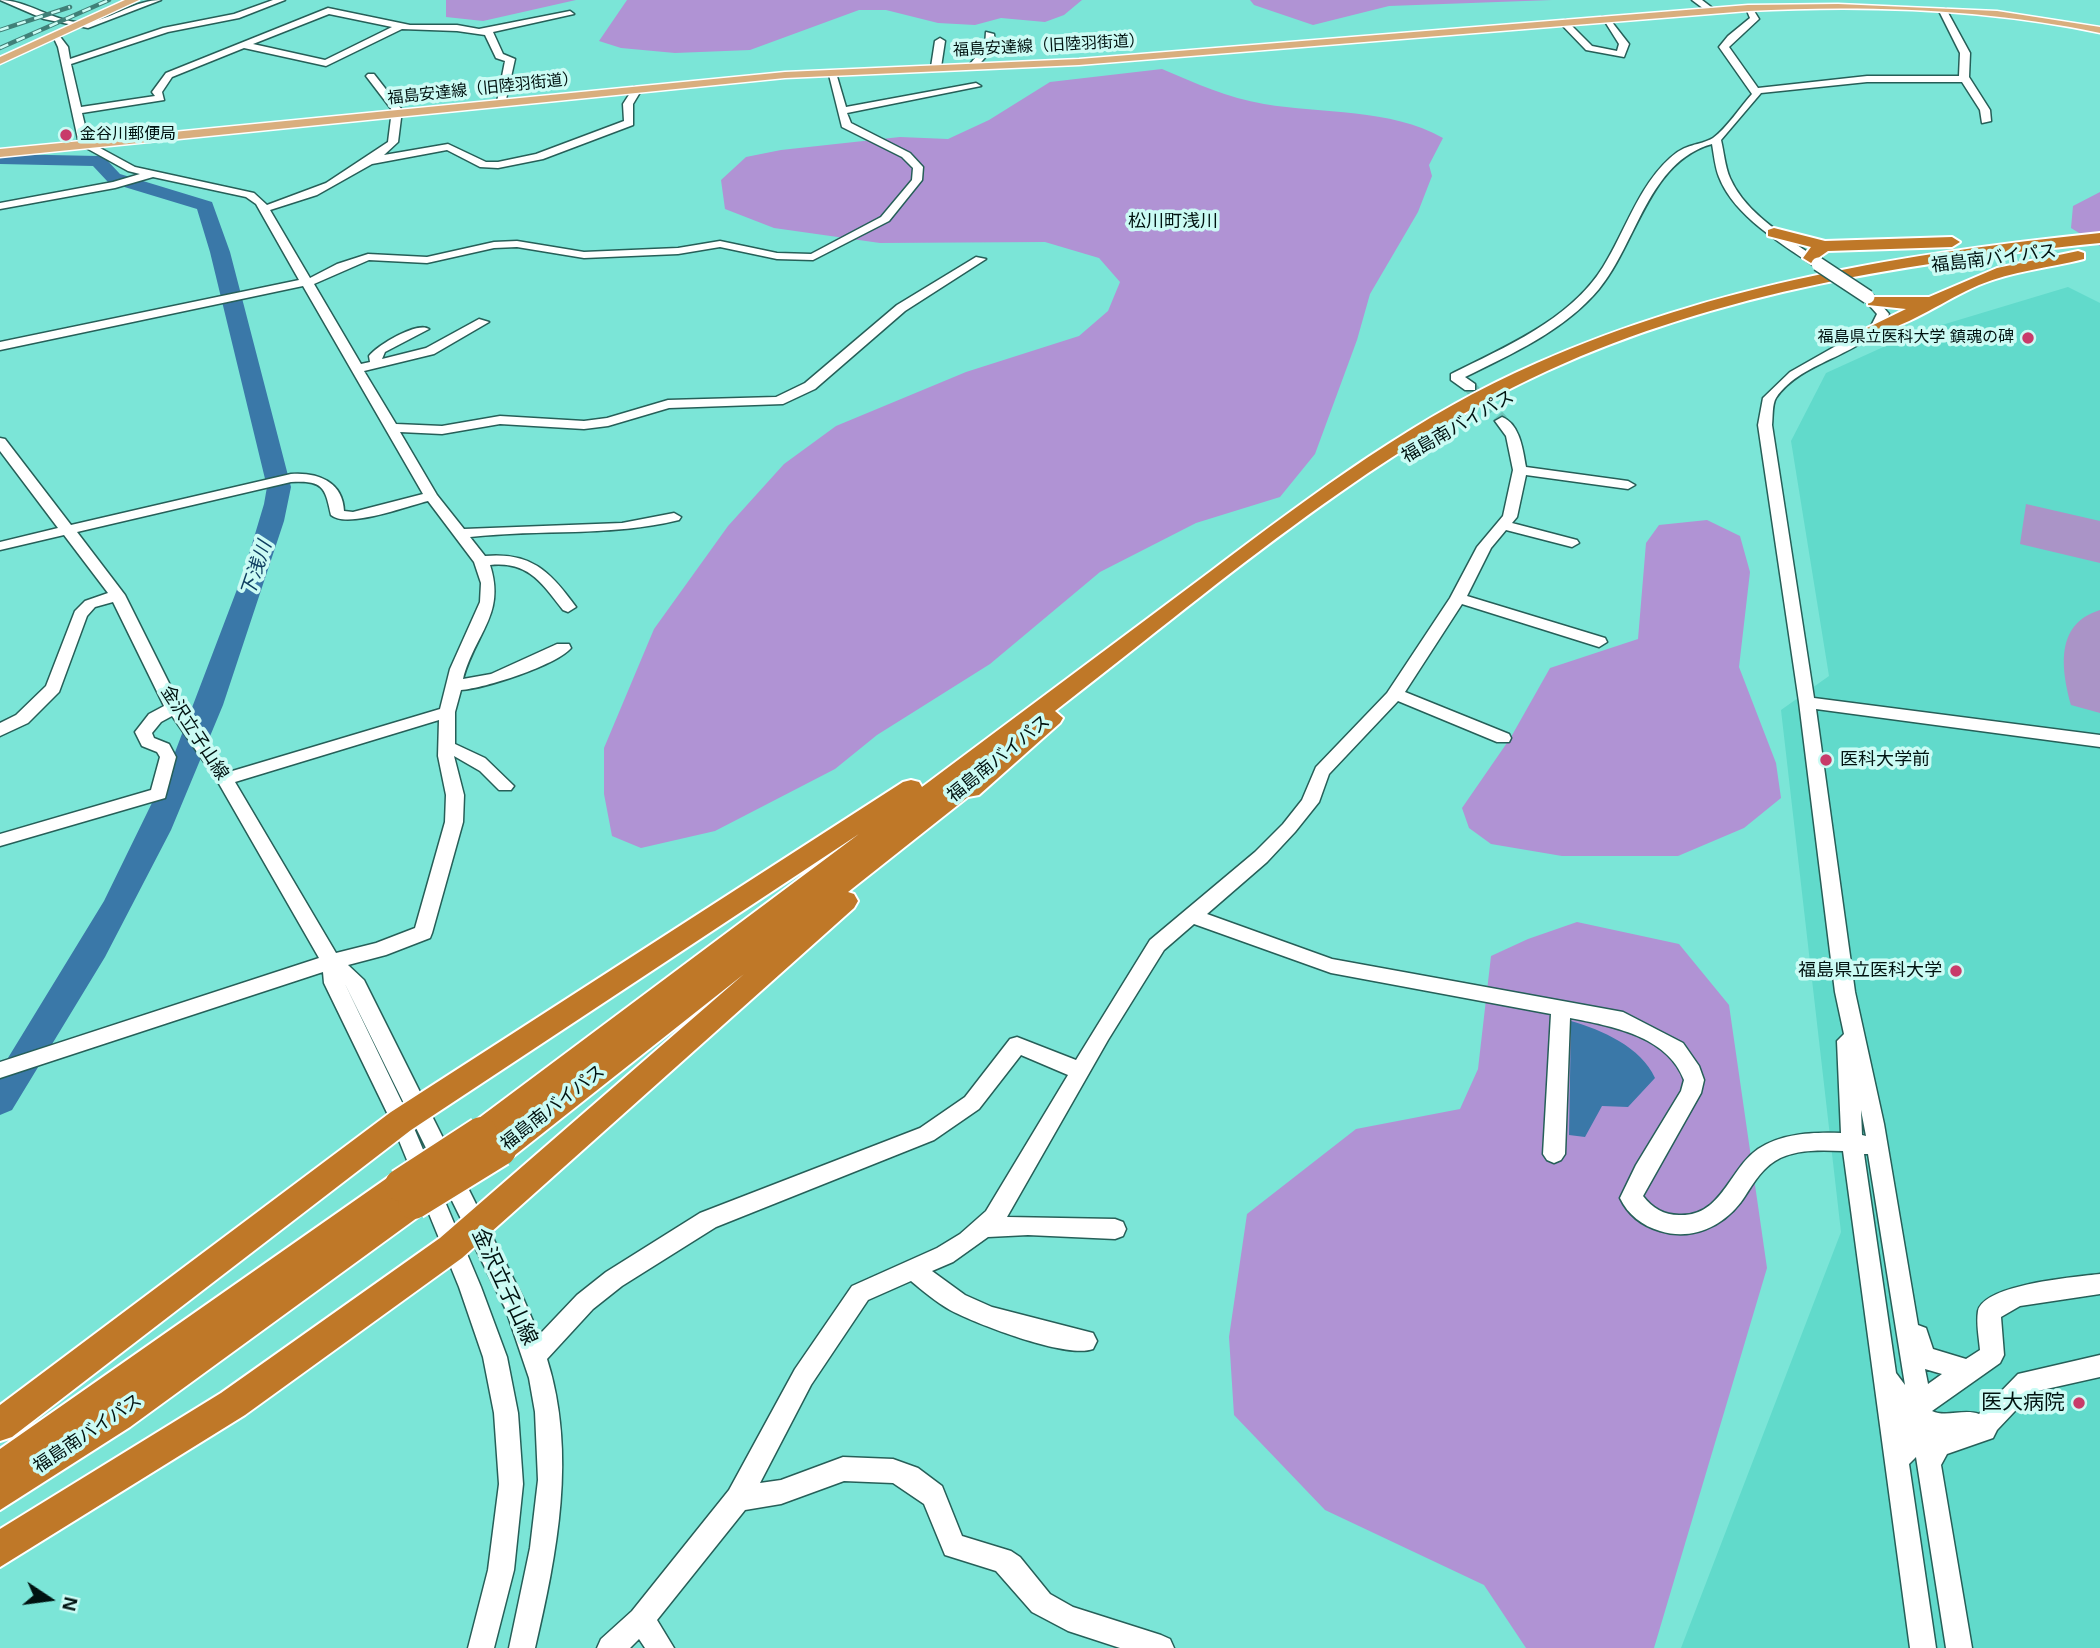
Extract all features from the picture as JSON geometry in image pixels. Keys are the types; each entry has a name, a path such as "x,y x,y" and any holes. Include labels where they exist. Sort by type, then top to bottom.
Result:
{"highway":[{"path":"1774,233 1825,246 2100,236"},
{"name":"福島南バイパス","path":"490,1142 1087,673 1356,475 1466,405 1573,353 1685,313 1802,282 1980,251 2100,236"},
{"path":"1814,261 1817,250 1825,246"},
{"name":"福島南バイパス","path":"0,1471 408,1194 490,1142 888,848 1065,706 1416,448 1553,375 1621,346 1690,322 1837,283 1976,259 2100,246"},
{"path":"1871,299 1922,303 2023,266 2100,253"},
{"path":"1876,328 1905,318 1959,288"},
{"path":"0,1425 410,1115 1087,673"},
{"path":"0,1549 233,1404 463,1237 1065,706"},
{"name":"福島南バイパス","path":"0,1493 118,1415 408,1194"}],"main road":[{"path":"0,61 134,0"},
{"name":"福島安達線（旧陸羽街道）","path":"0,153 831,72 1079,62 1711,10 1801,6 1943,11 2014,15 2100,30"}],"street":[{"path":"3,0 44,16 79,24 100,22 157,0"},
{"path":"66,63 166,30 236,16 281,0"},
{"path":"1696,0 1711,10"},
{"path":"1470,387 1456,377 1531,339 1593,288 1606,271 1640,202 1688,149 1716,140 1757,94 1724,47 1731,37 1755,19 1748,8"},
{"path":"75,111 160,98 157,92 169,75 328,11 401,26 489,33 499,56 510,59 502,102"},
{"path":"1943,11 1965,53 1965,79 1985,110 1986,121"},
{"path":"481,31 570,14"},
{"path":"1563,22 1588,48 1622,55 1623,44 1605,19"},
{"path":"243,45 326,62 401,26"},
{"path":"973,66 990,46 989,34"},
{"path":"0,1070 331,962 379,950 423,933 454,822 455,795 446,747 447,712 454,685 488,602 488,583 481,561 432,496 260,202 250,195 132,169 84,144 63,47 55,36"},
{"path":"936,68 940,41"},
{"path":"0,346 316,280 341,266 368,257 427,260 494,245 517,244 584,255 678,251 720,244 787,257 813,257 885,219 917,180 918,167 906,155 846,125 831,72"},
{"path":"263,209 295,202 323,190 370,161 393,142 397,110 371,76"},
{"path":"1756,91 1867,79 1965,79"},
{"path":"841,111 976,86"},
{"path":"370,161 448,147 484,165 539,157 629,123 628,104 637,89"},
{"path":"1716,140 1724,177 1738,200 1774,233 1871,299 1883,314 1876,328 1794,375 1769,398 1765,425 1807,702 1845,992 1877,1147 1918,1414 1930,1461 1959,1648"},
{"path":"0,206 115,185 155,173"},
{"path":"392,429 453,429 500,420 584,425 608,422 668,404 778,401 810,386 901,308 980,259"},
{"path":"356,369 430,351 483,322"},
{"path":"376,363 375,356 381,349 423,329"},
{"path":"610,1648 641,1620 738,1499 803,1377 860,1293 945,1255 994,1218 1157,945 1193,916 1289,828 1310,802 1322,771 1396,694 1458,598 1484,547 1510,517 1520,470 1513,436 1502,421"},
{"name":"金沢立子山線","path":"0,442 117,595 178,712 225,779 331,962 334,983 410,1115 463,1237 516,1307 535,1355 549,1435 550,1495 540,1571 522,1648"},
{"path":"1520,470 1628,485"},
{"path":"0,546 291,478 308,478 327,485 336,498 338,515 354,516 432,496"},
{"path":"462,534 503,529 628,528 674,517"},
{"path":"1503,525 1572,542"},
{"path":"481,561 515,559 529,564 539,570 568,607"},
{"path":"0,730 22,719 52,688 80,614 90,604 117,595"},
{"path":"1458,598 1599,642"},
{"path":"454,685 476,685 496,679 563,648"},
{"path":"1396,694 1446,717 1503,738"},
{"path":"1807,702 2100,741"},
{"path":"0,841 159,794 168,757 163,748 148,742 143,732 155,718 178,712"},
{"path":"225,779 447,712"},
{"path":"446,747 464,752 484,763 505,786"},
{"path":"1193,916 1331,966 1623,1020 1676,1049 1689,1066 1694,1080 1691,1093 1643,1172 1631,1198 1641,1214 1666,1224 1691,1224 1718,1212 1758,1160 1779,1148 1852,1142 1877,1147"},
{"path":"1845,992 1852,1142 1923,1648"},
{"path":"1553,1154 1561,1008"},
{"path":"535,1355 585,1303 614,1279 708,1220 927,1134 972,1103 1017,1045 1080,1071"},
{"name":"金沢立子山線","path":"410,1115 463,1237 470,1287 495,1357 506,1413 511,1484 501,1570 481,1648"},
{"path":"982,1228 1028,1225 1115,1229"},
{"path":"1895,1261 1906,1275 1923,1357 1970,1372"},
{"path":"913,1270 956,1301 999,1320 1038,1333 1086,1341"},
{"path":"1911,1561 1917,1551 1903,1439 1918,1414 1992,1355 1989,1312 2016,1296 2100,1284"},
{"path":"1930,1461 1939,1445 1983,1431 1985,1425 2026,1382 2100,1366"},
{"path":"1884,1376 1918,1414 1939,1428 1976,1422 1985,1425"},
{"path":"738,1499 781,1492 825,1478 843,1469 893,1471 909,1477 933,1495 954,1546 1002,1560 1011,1566 1041,1603 1068,1618 1161,1648"},
{"path":"641,1620 661,1648"}],"shaded area":[{"path":"446,0 576,0 483,21 446,17"},
{"path":"627,0 1082,0 1064,15 1045,22 1001,18 975,25 938,23 886,10 859,10 750,50 675,53 621,48 599,41"},
{"path":"1250,0 1552,0 1389,6 1313,25 1254,5"},
{"path":"1162,69 1238,98 1286,107 1401,121 1443,138 1429,165 1432,176 1418,212 1370,294 1357,340 1315,454 1280,497 1196,523 1100,572 990,664 877,735 835,769 715,831 641,848 612,836 604,794 604,748 654,629 728,526 784,464 836,426 966,372 1079,336 1108,311 1120,282 1099,258 1045,242 880,243 774,228 725,209 721,180 746,157 781,150 900,137 948,139 989,120 1050,82"},
{"path":"2100,192 2100,246 2071,228 2073,206"},
{"name":"福島県立医科大学","path":"2068,287 2100,303 2100,1648 1681,1648 1841,1232 1781,710 1829,676 1791,441 1826,373 1912,334"},
{"path":"2026,504 2100,521 2100,563 2020,544"},
{"path":"1707,520 1740,536 1750,572 1739,667 1776,763 1781,798 1744,828 1678,856 1562,856 1491,844 1469,828 1462,808 1511,737 1550,668 1638,639 1646,543 1659,525"},
{"path":"2100,610 2100,713 2071,705 2064,662 2068,636 2085,617"},
{"path":"1577,922 1679,944 1729,1005 1767,1268 1654,1648 1526,1648 1484,1585 1325,1510 1234,1415 1229,1337 1247,1214 1356,1129 1460,1109 1478,1069 1491,956 1528,939"}],"water":[{"path":"1571,1021 1619,1041 1640,1057 1655,1078 1628,1107 1602,1106 1585,1137 1569,1135"}],"waterway":[{"name":"下浅川","path":"0,159 98,161 114,178 167,192 205,206 220,252 279,487 268,538 224,663 157,830 94,948 0,1100"}],"tunnel":[{"path":"1470,387 1502,421"}],"railway":[{"path":"0,48 109,0"},
{"path":"0,30 70,7"}],"place":[{"name":"金谷川郵便局","path":"66,135"},
{"name":"福島県立医科大学 鎮魂の碑","path":"2028,338"},
{"name":"医科大学前","path":"1826,760"},
{"name":"福島県立医科大学","path":"1956,971"},
{"name":"医大病院","path":"2079,1403"}],"district":[{"name":"松川町浅川","path":"1173,222"}]}
